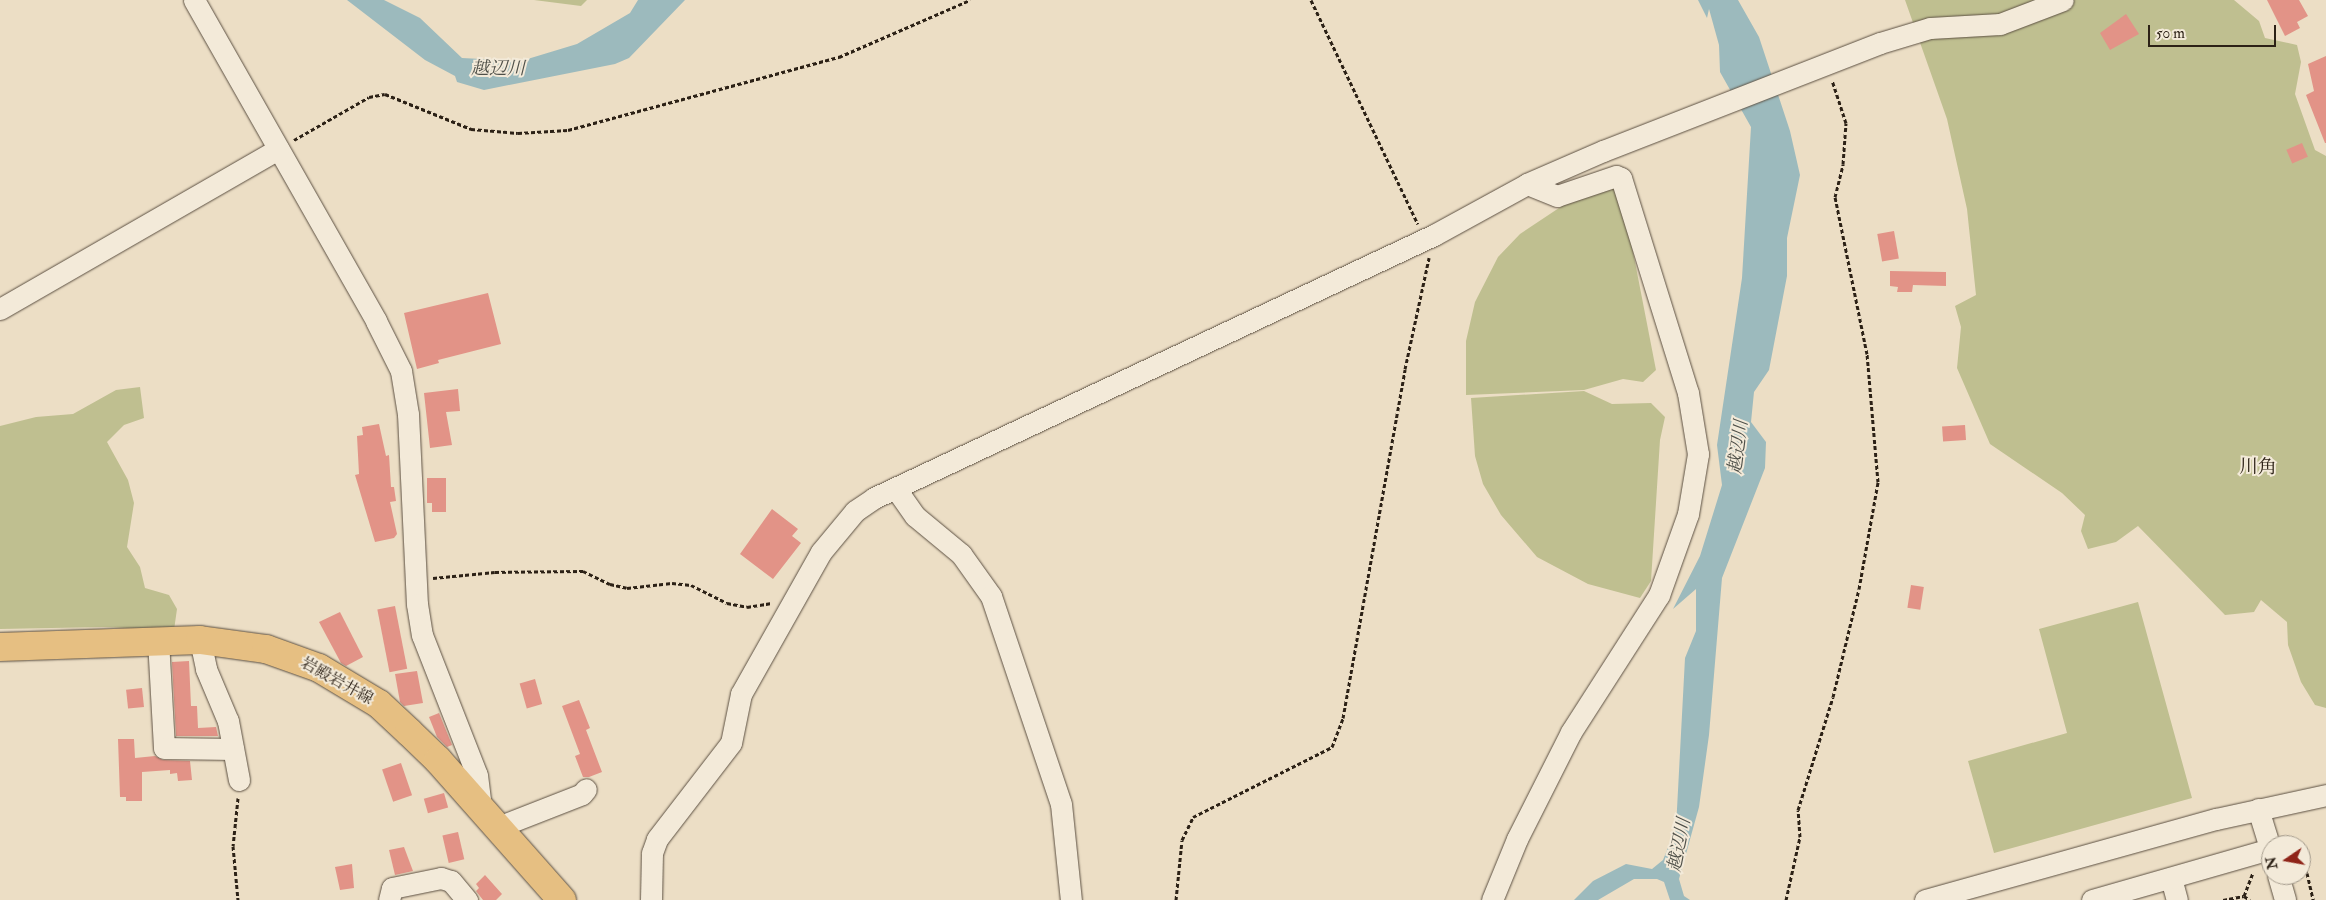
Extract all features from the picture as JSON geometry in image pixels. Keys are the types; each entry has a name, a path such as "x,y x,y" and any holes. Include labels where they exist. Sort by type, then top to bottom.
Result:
{"main road":[{"name":"岩殿岩井線","path":"0,647 200,640 234,643 294,657 349,684 379,704 409,732 489,817 562,900"}],"street":[{"path":"194,0 376,320 401,370 408,414 416,579 422,634 477,775 489,817 582,794 586,789"},
{"path":"651,900 652,853 657,839 731,743 741,694 821,552 854,511 896,489 1429,237 1527,184 1603,151 1817,67 1930,28 2000,24 2063,0"},
{"path":"0,309 278,149"},
{"path":"1492,900 1517,839 1570,732 1659,595 1688,514 1698,454 1688,393 1621,178 1616,176 1557,196 1527,184"},
{"path":"896,489 915,516 961,554 991,596 1061,804 1071,900"},
{"path":"158,640 164,748 233,749"},
{"path":"200,640 206,669 223,707 239,780"},
{"path":"1925,900 2258,809 2326,795"},
{"path":"2258,809 2266,835"},
{"path":"2092,900 2261,853"},
{"path":"389,900 392,888 441,878 450,881 467,900"},
{"path":"2171,878 2176,900"},
{"path":"2281,885 2285,900"}],"path":[{"path":"278,149 369,97 385,94 471,129 518,133 568,130 839,57 970,0"},
{"path":"1176,900 1182,840 1193,817 1332,747 1344,718 1429,237 1310,0"},
{"path":"1786,900 1800,837 1798,810 1835,688 1859,589 1878,482 1866,354 1835,197 1843,164 1846,123 1817,67"},
{"path":"416,579 495,572 583,571 610,584 627,588 672,583 691,585 727,603 747,607 795,597"},
{"path":"238,900 233,846 239,780"},
{"path":"2310,885 2313,900"},
{"path":"2223,900 2244,896 2250,900"}],"green space":[{"path":"534,0 587,0 581,6"},
{"path":"1905,0 2234,0 2259,21 2265,38 2297,45 2301,62 2295,94 2315,150 2326,156 2326,708 2315,705 2301,682 2288,645 2287,622 2261,600 2254,612 2225,615 2138,526 2116,542 2088,549 2081,531 2085,515 2062,493 1990,444 1957,368 1961,327 1955,306 1976,295 1967,209 1947,119"},
{"path":"1608,186 1621,190 1656,370 1643,382 1623,379 1584,390 1466,395 1466,341 1475,302 1498,257 1520,234 1562,206"},
{"path":"140,387 144,418 124,425 107,442 128,480 134,503 127,547 140,567 145,588 169,595 177,609 174,630 103,627 0,629 0,426 36,417 73,414 116,390"},
{"path":"1584,391 1612,404 1651,403 1665,417 1660,440 1651,581 1640,598 1588,584 1537,557 1501,515 1483,484 1475,456 1471,398"},
{"path":"2138,602 2192,798 1994,853 1968,761 2067,733 2039,629"}],"water":[{"name":"越辺川","path":"347,0 384,0 420,18 462,58 521,61 577,44 630,13 638,0 685,0 629,58 615,64 484,90 457,82 455,76 425,60"},
{"name":"越辺川","path":"1698,0 1738,0 1759,37 1790,131 1800,175 1787,238 1787,276 1769,370 1754,392 1751,422 1766,442 1765,468 1722,578 1709,735 1699,807 1679,879 1684,896 1690,900 1670,900 1664,882 1657,879 1634,879 1598,900 1574,900 1593,881 1626,864 1652,869 1663,860 1676,828 1685,658 1696,631 1696,589 1673,609 1700,556 1722,485 1717,445 1742,278 1751,127 1720,72 1719,45 1709,9 1707,18"}],"building":[{"path":"2267,0 2299,0 2308,16 2297,22 2300,28 2285,36"},
{"path":"2126,14 2139,34 2110,50 2100,33"},
{"path":"2326,56 2325,143 2306,95 2314,91 2308,64"},
{"path":"2302,143 2308,157 2292,163 2286,150"},
{"path":"1894,231 1899,259 1882,262 1877,234"},
{"path":"1890,271 1946,272 1946,286 1913,285 1912,292 1897,292 1898,287 1890,286"},
{"path":"488,293 501,344 438,360 439,363 417,369 404,313"},
{"path":"458,389 460,411 446,412 452,445 430,448 424,393"},
{"path":"379,424 386,456 389,455 391,487 394,487 396,501 390,502 397,534 394,538 375,542 355,475 359,474 357,436 363,435 362,427"},
{"path":"1965,425 1966,440 1943,442 1942,427"},
{"path":"427,478 446,478 446,512 432,512 432,503 427,503"},
{"path":"772,509 798,529 792,536 801,543 773,579 740,554"},
{"path":"1911,585 1924,587 1920,610 1907,608"},
{"path":"395,606 407,669 390,672 377,609"},
{"path":"340,612 363,657 346,666 341,663 319,622"},
{"path":"189,661 191,706 197,706 198,728 216,727 218,736 176,736 172,662"},
{"path":"417,671 423,703 404,706 400,702 395,674"},
{"path":"535,679 542,704 527,708 520,683"},
{"path":"142,688 144,707 128,709 126,690"},
{"path":"579,700 590,728 586,730 602,772 589,777 583,777 575,756 580,754 562,706"},
{"path":"439,713 452,745 447,747 437,737 429,717"},
{"path":"118,739 134,739 135,758 155,756 163,760 190,761 192,780 178,781 177,773 170,774 170,770 142,772 142,801 126,801 126,797 120,797"},
{"path":"401,763 412,795 393,802 382,770"},
{"path":"444,793 448,807 428,813 424,799"},
{"path":"458,832 464,859 449,863 442,836"},
{"path":"404,847 413,871 395,875 389,850"},
{"path":"352,864 354,888 340,890 335,867"},
{"path":"485,875 502,894 496,900 483,900 476,891 479,888 476,884"}],"district":[{"name":"川角","path":"2258,468"}]}
